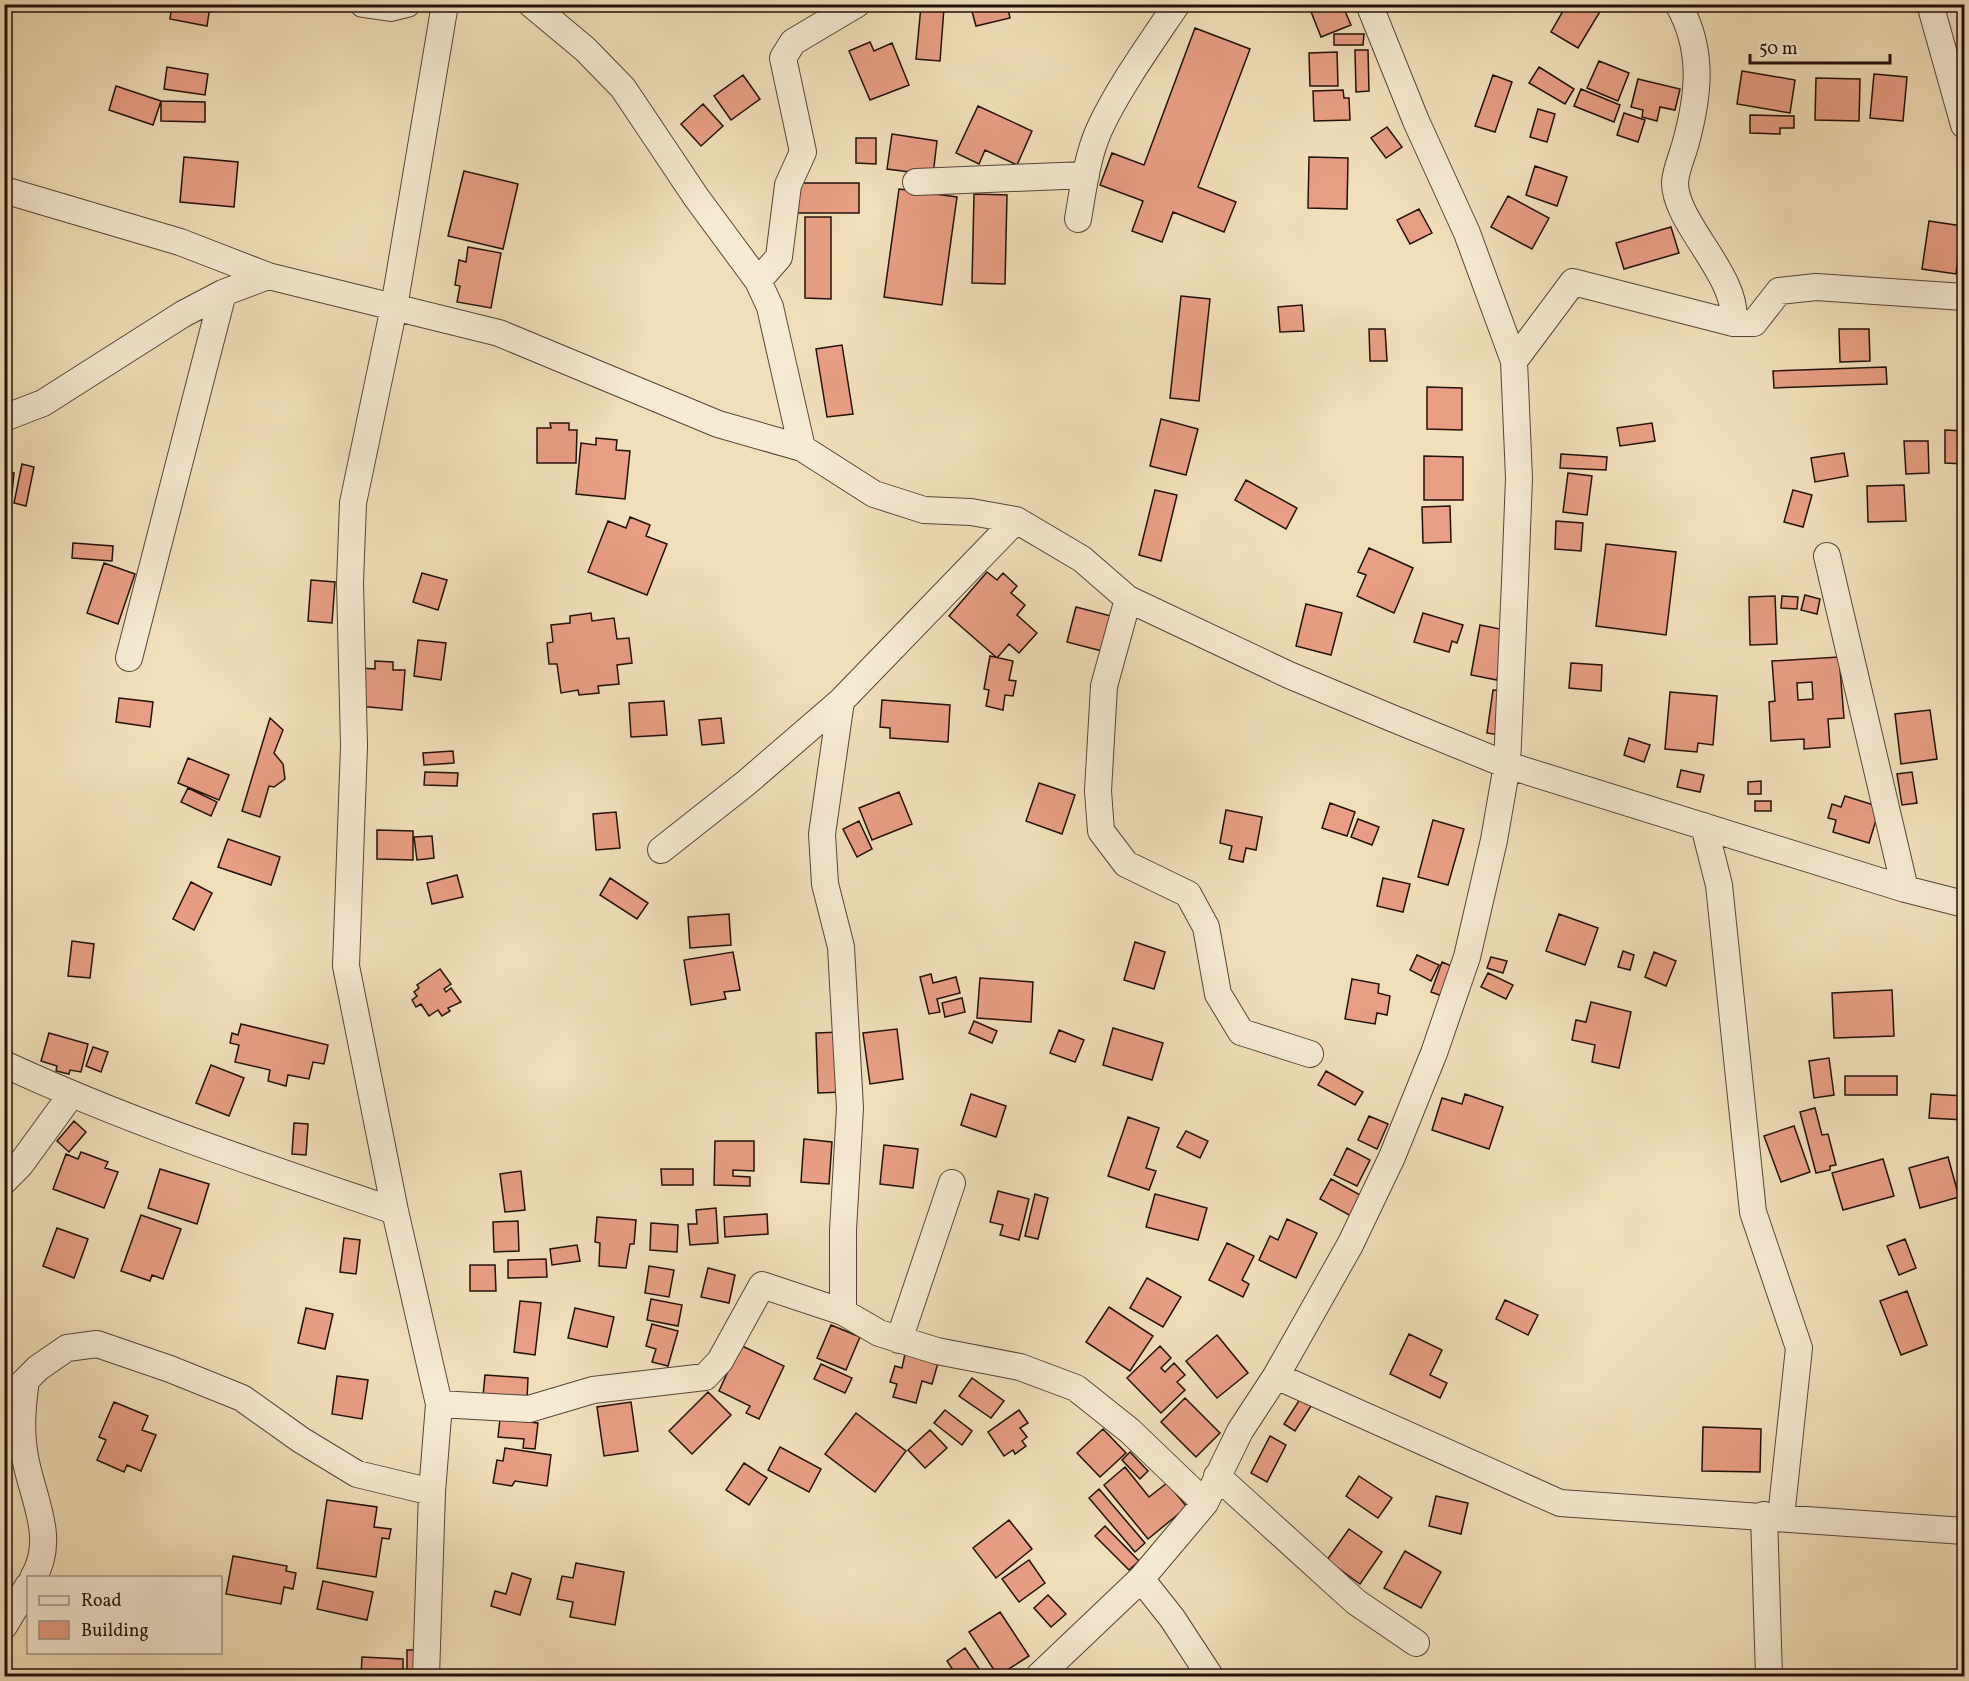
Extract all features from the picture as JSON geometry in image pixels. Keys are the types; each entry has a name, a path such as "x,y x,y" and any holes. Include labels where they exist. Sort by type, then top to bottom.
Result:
{"street":[{"path":"363,4 391,8 407,4"},
{"path":"426,1677 432,1492 439,1404 395,1210 346,966 354,746 350,583 353,503 394,307 446,4"},
{"path":"758,281 779,257 788,185 803,152 783,58 793,42 857,4"},
{"path":"1078,219 1086,175 1099,130 1149,45 1177,4"},
{"path":"1039,1677 1141,1578 1205,1503 1239,1431 1276,1376 1350,1245 1392,1157 1434,1053 1467,957 1494,840 1507,765 1518,478 1514,362 1467,233 1416,121 1369,4"},
{"path":"1678,4 1695,43 1698,85 1675,182 1682,210 1709,252 1735,311 1733,323"},
{"path":"1930,4 1965,125"},
{"path":"531,5 585,49 623,88 696,197 758,281 770,307 802,448"},
{"path":"916,182 1086,175"},
{"path":"4,190 180,242 268,276 499,333 718,424 802,448 874,494 924,510 970,512 1016,520 1082,559 1128,599 1289,675 1507,765 1905,889 1965,904"},
{"path":"4,418 43,403 183,314 222,293 268,276"},
{"path":"1514,362 1573,282 1733,323 1754,323 1779,291 1816,287 1965,297"},
{"path":"129,658 222,293"},
{"path":"661,850 746,783 842,701 1016,520"},
{"path":"1827,556 1905,889"},
{"path":"1128,599 1104,686 1098,791 1101,831 1126,864 1188,894 1206,927 1218,994 1241,1032 1310,1054"},
{"path":"842,701 822,834 825,884 841,947 850,1108 843,1230 843,1312"},
{"path":"1704,826 1719,885 1753,1212 1800,1348 1772,1516 1769,1677"},
{"path":"4,1065 71,1095 212,1149 395,1210"},
{"path":"4,1181 20,1165 71,1095"},
{"path":"899,1340 952,1183"},
{"path":"439,1404 529,1409 593,1390 705,1377 720,1361 762,1285 843,1312 879,1333 899,1340 937,1351 1020,1368 1076,1388 1130,1431 1205,1503"},
{"path":"4,1402 15,1394 26,1380 67,1348 97,1344 170,1369 242,1398 301,1440 357,1474 432,1492"},
{"path":"1276,1376 1560,1503 1965,1531"},
{"path":"26,1380 20,1416 26,1461 43,1524 42,1563 34,1576"},
{"path":"1217,1476 1356,1602 1416,1643"},
{"path":"1141,1578 1172,1618 1210,1677"},
{"path":"4,1626 27,1588"}],"building":[{"path":"172,4 210,6 207,26 170,19"},
{"path":"970,4 1007,4 1010,18 976,26"},
{"path":"1308,4 1342,4 1351,25 1321,37"},
{"path":"1567,4 1593,4 1601,10 1578,48 1551,32"},
{"path":"921,6 944,8 940,61 916,59"},
{"path":"1195,28 1250,49 1198,187 1236,202 1224,232 1173,212 1162,242 1132,231 1143,201 1100,185 1112,153 1144,165"},
{"path":"1334,34 1364,34 1363,45 1334,45"},
{"path":"870,42 874,51 892,43 909,85 870,100 849,51"},
{"path":"1355,50 1368,50 1369,91 1356,92"},
{"path":"1337,52 1338,86 1310,86 1309,53"},
{"path":"1599,61 1629,73 1618,101 1587,88"},
{"path":"167,67 208,74 205,95 164,89"},
{"path":"1539,67 1574,89 1565,104 1529,83"},
{"path":"1742,71 1795,80 1790,113 1737,104"},
{"path":"1874,74 1907,77 1903,121 1870,118"},
{"path":"743,75 760,99 731,120 714,96"},
{"path":"1493,75 1512,82 1495,132 1475,126"},
{"path":"1816,78 1860,79 1859,121 1815,120"},
{"path":"1638,79 1680,89 1675,110 1660,107 1657,121 1642,117 1643,110 1631,107"},
{"path":"116,86 161,101 153,125 109,110"},
{"path":"1581,89 1620,105 1614,122 1574,106"},
{"path":"1343,90 1344,98 1349,98 1350,120 1314,121 1313,91"},
{"path":"161,101 205,102 205,122 161,121"},
{"path":"703,104 723,126 701,146 681,124"},
{"path":"978,106 1032,131 1017,165 985,150 979,164 956,153"},
{"path":"1538,109 1555,114 1547,142 1530,137"},
{"path":"1624,113 1645,120 1638,142 1617,135"},
{"path":"1750,115 1794,116 1794,128 1780,128 1780,134 1750,133"},
{"path":"1387,127 1402,147 1386,158 1371,138"},
{"path":"892,134 937,141 933,175 887,169"},
{"path":"856,138 876,138 876,164 856,163"},
{"path":"184,157 238,162 234,207 180,202"},
{"path":"1309,157 1348,158 1347,209 1308,208"},
{"path":"1535,166 1567,177 1557,206 1526,195"},
{"path":"464,171 518,184 503,249 448,236"},
{"path":"790,183 859,183 859,213 790,213"},
{"path":"899,189 957,197 942,305 884,297"},
{"path":"974,194 1007,195 1005,284 972,283"},
{"path":"1508,196 1549,218 1532,249 1491,227"},
{"path":"1419,209 1432,233 1410,244 1397,220"},
{"path":"805,217 831,217 831,299 805,298"},
{"path":"1929,221 1962,226 1956,274 1922,269"},
{"path":"1671,227 1679,253 1624,269 1616,243"},
{"path":"468,247 501,253 491,308 457,302 460,286 455,285 459,260 466,262"},
{"path":"1181,296 1210,299 1199,401 1170,398"},
{"path":"1302,305 1304,331 1280,332 1278,307"},
{"path":"1369,329 1385,329 1387,361 1370,361"},
{"path":"1839,329 1869,329 1870,361 1840,362"},
{"path":"842,345 853,414 827,417 816,349"},
{"path":"1886,367 1887,384 1774,388 1773,371"},
{"path":"1427,387 1462,388 1462,430 1427,429"},
{"path":"1161,419 1198,429 1186,475 1150,466"},
{"path":"550,423 569,423 569,430 577,430 576,463 537,463 537,428 551,428"},
{"path":"1652,423 1655,441 1620,446 1617,428"},
{"path":"1945,430 1964,431 1964,464 1945,463"},
{"path":"596,438 617,440 616,450 630,451 625,499 576,494 581,443 596,445"},
{"path":"1904,441 1928,441 1929,473 1906,474"},
{"path":"1844,453 1848,476 1815,482 1811,458"},
{"path":"1561,454 1607,457 1606,470 1560,468"},
{"path":"1424,456 1463,457 1463,500 1424,500"},
{"path":"22,464 34,467 26,506 14,503"},
{"path":"4,472 14,473 11,502 4,501"},
{"path":"1568,473 1592,476 1587,515 1563,512"},
{"path":"1246,480 1297,508 1286,529 1235,500"},
{"path":"1904,485 1906,521 1868,522 1867,486"},
{"path":"1155,490 1177,495 1161,561 1139,555"},
{"path":"1793,490 1812,495 1803,527 1784,522"},
{"path":"1450,506 1451,542 1423,543 1422,507"},
{"path":"630,517 650,525 646,536 667,544 647,595 588,572 608,521 626,528"},
{"path":"1556,521 1583,523 1581,551 1555,549"},
{"path":"73,543 113,546 112,561 72,558"},
{"path":"1606,544 1676,552 1666,635 1596,626"},
{"path":"1369,548 1413,568 1394,613 1357,596 1366,575 1358,572"},
{"path":"104,563 135,574 118,624 87,613"},
{"path":"987,572 997,580 1003,573 1017,586 1011,593 1025,605 1017,615 1037,633 1019,653 1009,644 997,658 949,616"},
{"path":"422,573 447,580 438,610 413,602"},
{"path":"311,580 335,582 332,623 308,621"},
{"path":"1805,595 1820,599 1817,614 1801,610"},
{"path":"1775,596 1777,644 1750,645 1749,597"},
{"path":"1782,596 1798,597 1797,609 1781,608"},
{"path":"1306,604 1342,613 1331,655 1296,646"},
{"path":"1076,607 1111,616 1102,651 1067,642"},
{"path":"591,613 592,621 614,618 617,639 629,638 632,663 617,665 619,684 598,686 599,693 579,695 578,690 561,693 557,664 549,664 547,643 553,642 551,625 570,623 570,616"},
{"path":"1423,613 1463,625 1457,643 1452,641 1449,652 1414,642"},
{"path":"1480,625 1505,630 1497,680 1471,675"},
{"path":"418,640 446,643 441,680 414,676"},
{"path":"990,656 1013,661 1009,680 1016,681 1013,696 1005,695 1003,710 986,706 989,690 984,689"},
{"path":"1839,657 1844,718 1828,719 1830,747 1804,749 1804,739 1771,741 1769,702 1775,701 1772,661","holes":["1812,682 1813,699 1798,700 1797,683"]},
{"path":"375,661 393,662 393,670 405,670 402,710 358,706 361,668 375,669"},
{"path":"1571,663 1602,665 1601,691 1569,688"},
{"path":"1493,690 1505,691 1499,735 1487,733"},
{"path":"1670,692 1717,696 1713,745 1698,743 1697,752 1665,749"},
{"path":"119,698 153,702 150,727 116,722"},
{"path":"882,700 950,705 948,742 890,738 890,728 880,727"},
{"path":"664,701 667,735 631,737 629,703"},
{"path":"1930,710 1937,759 1901,764 1895,714"},
{"path":"270,718 283,730 274,753 283,764 285,779 274,787 269,786 260,817 242,811"},
{"path":"721,718 724,743 702,745 699,720"},
{"path":"1629,738 1650,745 1644,762 1624,755"},
{"path":"453,751 454,763 424,765 423,753"},
{"path":"188,758 229,775 219,800 178,783"},
{"path":"1681,770 1704,775 1700,792 1677,787"},
{"path":"425,772 458,773 457,786 424,785"},
{"path":"1912,772 1917,803 1902,805 1897,774"},
{"path":"1761,781 1761,794 1748,794 1748,782"},
{"path":"1039,783 1075,795 1062,834 1026,821"},
{"path":"188,788 217,802 211,816 181,802"},
{"path":"899,792 912,824 872,840 859,808"},
{"path":"1845,796 1880,807 1869,843 1833,832 1836,820 1828,818 1832,804 1841,807"},
{"path":"1755,801 1771,801 1771,811 1755,811"},
{"path":"1330,803 1355,812 1347,836 1322,828"},
{"path":"1226,810 1262,817 1256,850 1246,848 1243,862 1229,859 1232,846 1220,843"},
{"path":"616,812 620,848 596,850 593,814"},
{"path":"1358,819 1379,827 1372,845 1351,837"},
{"path":"1433,820 1464,829 1448,885 1418,877"},
{"path":"859,821 872,849 857,857 843,829"},
{"path":"377,830 413,831 413,860 377,859"},
{"path":"432,836 434,858 417,860 414,837"},
{"path":"228,839 280,857 271,885 218,867"},
{"path":"457,875 463,897 432,904 427,883"},
{"path":"610,878 648,903 637,919 600,895"},
{"path":"1383,878 1410,884 1403,912 1377,906"},
{"path":"191,882 212,893 194,930 173,919"},
{"path":"729,914 731,945 690,948 688,917"},
{"path":"1559,914 1598,928 1585,965 1546,951"},
{"path":"72,941 94,944 90,978 68,976"},
{"path":"1135,942 1165,952 1154,989 1124,980"},
{"path":"1623,951 1634,955 1630,970 1618,967"},
{"path":"733,952 740,990 724,992 726,999 691,1005 684,960"},
{"path":"1654,952 1676,961 1666,986 1645,977"},
{"path":"1417,955 1439,965 1431,981 1410,970"},
{"path":"1491,957 1507,961 1503,973 1487,968"},
{"path":"1442,962 1456,968 1445,997 1431,992"},
{"path":"440,969 451,984 444,989 446,992 451,988 461,1002 448,1008 450,1011 442,1016 438,1010 429,1016 421,1004 416,1007 412,1000 417,996 414,992 419,988 417,985"},
{"path":"1488,973 1513,985 1506,999 1481,987"},
{"path":"931,974 933,983 956,977 960,993 937,999 940,1012 929,1014 920,977"},
{"path":"980,978 1033,982 1031,1022 977,1018"},
{"path":"1352,979 1379,984 1378,993 1390,996 1387,1015 1377,1013 1375,1024 1345,1019"},
{"path":"1892,990 1894,1036 1834,1038 1832,993"},
{"path":"962,998 965,1012 945,1017 942,1003"},
{"path":"1591,1002 1631,1012 1619,1068 1592,1062 1595,1045 1572,1040 1576,1020 1586,1022"},
{"path":"974,1021 997,1031 992,1043 969,1033"},
{"path":"241,1024 328,1045 324,1064 313,1062 309,1079 288,1075 286,1086 268,1081 270,1070 235,1062 239,1045 230,1043 232,1033 238,1035"},
{"path":"1113,1028 1163,1043 1152,1080 1103,1065"},
{"path":"897,1029 903,1079 870,1084 863,1033"},
{"path":"1059,1030 1084,1040 1075,1062 1050,1053"},
{"path":"840,1032 843,1092 818,1093 816,1033"},
{"path":"49,1033 88,1044 81,1072 70,1070 69,1074 56,1071 57,1066 41,1061"},
{"path":"93,1047 108,1052 101,1072 86,1066"},
{"path":"1829,1058 1834,1095 1814,1098 1809,1061"},
{"path":"211,1065 244,1078 229,1116 196,1103"},
{"path":"1326,1071 1363,1092 1355,1105 1318,1085"},
{"path":"1845,1076 1897,1076 1897,1095 1845,1095"},
{"path":"971,1094 1006,1106 996,1137 961,1125"},
{"path":"1465,1094 1503,1107 1489,1149 1432,1130 1442,1098 1462,1104"},
{"path":"1931,1094 1964,1096 1964,1120 1929,1118"},
{"path":"1815,1108 1822,1135 1828,1134 1836,1165 1830,1166 1830,1170 1816,1173 1800,1112"},
{"path":"1369,1116 1388,1124 1377,1149 1358,1140"},
{"path":"1128,1117 1159,1128 1146,1168 1156,1171 1149,1190 1108,1176"},
{"path":"74,1121 86,1132 69,1152 57,1141"},
{"path":"294,1123 308,1124 306,1155 292,1154"},
{"path":"1794,1126 1810,1172 1781,1182 1764,1136"},
{"path":"1186,1131 1208,1141 1200,1158 1177,1147"},
{"path":"804,1139 832,1142 829,1184 801,1182"},
{"path":"715,1141 754,1141 754,1171 733,1170 733,1176 750,1177 750,1186 714,1185"},
{"path":"884,1145 918,1149 913,1188 880,1184"},
{"path":"1347,1148 1370,1160 1357,1186 1334,1175"},
{"path":"81,1152 108,1162 105,1168 118,1172 104,1208 53,1189 66,1154 78,1159"},
{"path":"1948,1157 1959,1197 1920,1208 1909,1168"},
{"path":"1883,1159 1894,1196 1843,1210 1832,1173"},
{"path":"160,1169 209,1184 197,1224 148,1208"},
{"path":"661,1169 693,1169 693,1185 662,1185"},
{"path":"521,1171 525,1210 505,1212 500,1174"},
{"path":"1331,1179 1362,1196 1351,1216 1320,1199"},
{"path":"998,1191 1029,1199 1019,1240 1000,1235 1003,1225 990,1222"},
{"path":"1035,1194 1048,1198 1038,1239 1025,1236"},
{"path":"1155,1194 1207,1208 1198,1240 1146,1227"},
{"path":"716,1208 718,1243 690,1245 688,1224 697,1224 696,1210"},
{"path":"767,1214 768,1234 725,1237 724,1217"},
{"path":"141,1215 181,1229 163,1279 152,1275 150,1281 121,1271"},
{"path":"597,1217 636,1220 634,1244 630,1244 626,1268 599,1266 600,1243 595,1242"},
{"path":"1287,1219 1317,1233 1296,1278 1259,1260 1270,1236 1278,1240"},
{"path":"518,1221 519,1251 494,1252 493,1222"},
{"path":"651,1223 678,1225 677,1252 650,1250"},
{"path":"57,1228 88,1239 74,1278 43,1266"},
{"path":"344,1238 360,1240 356,1274 340,1272"},
{"path":"1905,1239 1916,1268 1899,1275 1887,1246"},
{"path":"1227,1243 1254,1256 1242,1280 1249,1284 1243,1297 1209,1280"},
{"path":"577,1245 580,1261 552,1265 550,1249"},
{"path":"546,1259 547,1277 508,1278 508,1260"},
{"path":"470,1265 495,1265 496,1291 470,1291"},
{"path":"649,1266 674,1270 669,1297 645,1293"},
{"path":"708,1268 735,1275 729,1303 701,1297"},
{"path":"1147,1278 1181,1297 1163,1327 1130,1308"},
{"path":"1907,1291 1927,1345 1901,1355 1880,1301"},
{"path":"651,1299 682,1305 678,1326 647,1320"},
{"path":"1505,1300 1538,1315 1528,1335 1496,1319"},
{"path":"520,1301 541,1303 535,1355 514,1352"},
{"path":"1109,1307 1153,1336 1130,1371 1086,1342"},
{"path":"306,1308 333,1314 325,1349 298,1343"},
{"path":"575,1308 614,1317 607,1347 568,1338"},
{"path":"652,1324 678,1331 668,1366 652,1362 656,1349 646,1346"},
{"path":"831,1325 860,1337 846,1370 817,1358"},
{"path":"1409,1334 1442,1350 1430,1375 1447,1383 1440,1398 1390,1374"},
{"path":"1217,1335 1248,1373 1217,1398 1186,1361"},
{"path":"740,1345 784,1366 759,1419 746,1413 750,1406 719,1391"},
{"path":"1160,1346 1171,1358 1161,1368 1165,1372 1174,1363 1185,1375 1177,1382 1185,1390 1161,1413 1127,1378"},
{"path":"905,1354 938,1363 932,1384 922,1381 916,1403 893,1397 897,1384 890,1382 895,1366 902,1368"},
{"path":"821,1364 852,1378 845,1393 814,1379"},
{"path":"485,1375 528,1378 527,1399 483,1396"},
{"path":"337,1376 368,1380 362,1419 332,1414"},
{"path":"972,1378 1004,1401 991,1418 959,1396"},
{"path":"708,1392 731,1415 692,1454 669,1431"},
{"path":"1302,1396 1313,1403 1295,1431 1284,1424"},
{"path":"1185,1398 1220,1433 1196,1457 1161,1422"},
{"path":"114,1402 148,1416 142,1430 156,1435 141,1471 127,1465 124,1472 97,1460 106,1440 99,1437"},
{"path":"631,1402 638,1451 604,1456 597,1407"},
{"path":"945,1410 972,1431 962,1445 934,1423"},
{"path":"1019,1410 1028,1423 1020,1428 1027,1437 1022,1441 1026,1446 1015,1454 1013,1450 1004,1456 988,1432"},
{"path":"856,1413 906,1451 875,1492 825,1454"},
{"path":"500,1419 538,1423 535,1449 523,1448 524,1439 498,1437"},
{"path":"1703,1427 1761,1429 1760,1472 1702,1471"},
{"path":"1103,1429 1126,1453 1100,1477 1077,1453"},
{"path":"930,1430 947,1448 925,1468 908,1450"},
{"path":"1270,1436 1286,1445 1267,1482 1251,1473"},
{"path":"780,1447 821,1469 809,1492 768,1470"},
{"path":"505,1448 551,1455 547,1486 515,1481 512,1486 493,1483 497,1460 503,1461"},
{"path":"1130,1452 1148,1471 1140,1479 1122,1460"},
{"path":"744,1463 767,1478 749,1505 726,1490"},
{"path":"1125,1467 1149,1497 1167,1483 1187,1507 1148,1539 1104,1485"},
{"path":"1359,1476 1392,1498 1378,1518 1346,1496"},
{"path":"1099,1489 1145,1543 1135,1552 1089,1498"},
{"path":"1436,1496 1468,1503 1461,1534 1429,1526"},
{"path":"327,1500 377,1507 374,1527 391,1529 389,1539 382,1538 376,1577 317,1568"},
{"path":"1009,1520 1032,1549 996,1578 973,1548"},
{"path":"1105,1526 1139,1561 1129,1570 1095,1536"},
{"path":"1349,1529 1382,1552 1360,1584 1327,1560"},
{"path":"1405,1551 1441,1572 1421,1608 1384,1588"},
{"path":"233,1556 287,1566 286,1571 296,1573 293,1589 284,1587 281,1604 226,1594"},
{"path":"1029,1560 1045,1583 1019,1602 1002,1579"},
{"path":"576,1563 624,1572 615,1625 570,1617 573,1602 557,1599 562,1576 573,1578"},
{"path":"512,1573 531,1579 520,1615 491,1606 495,1591 506,1594"},
{"path":"323,1581 373,1592 367,1620 317,1609"},
{"path":"1048,1595 1066,1614 1051,1627 1034,1608"},
{"path":"1000,1612 1029,1656 998,1676 969,1632"},
{"path":"965,1648 984,1676 957,1676 947,1661"},
{"path":"407,1650 418,1650 418,1676 407,1676"},
{"path":"362,1657 403,1659 403,1676 361,1676"}]}
